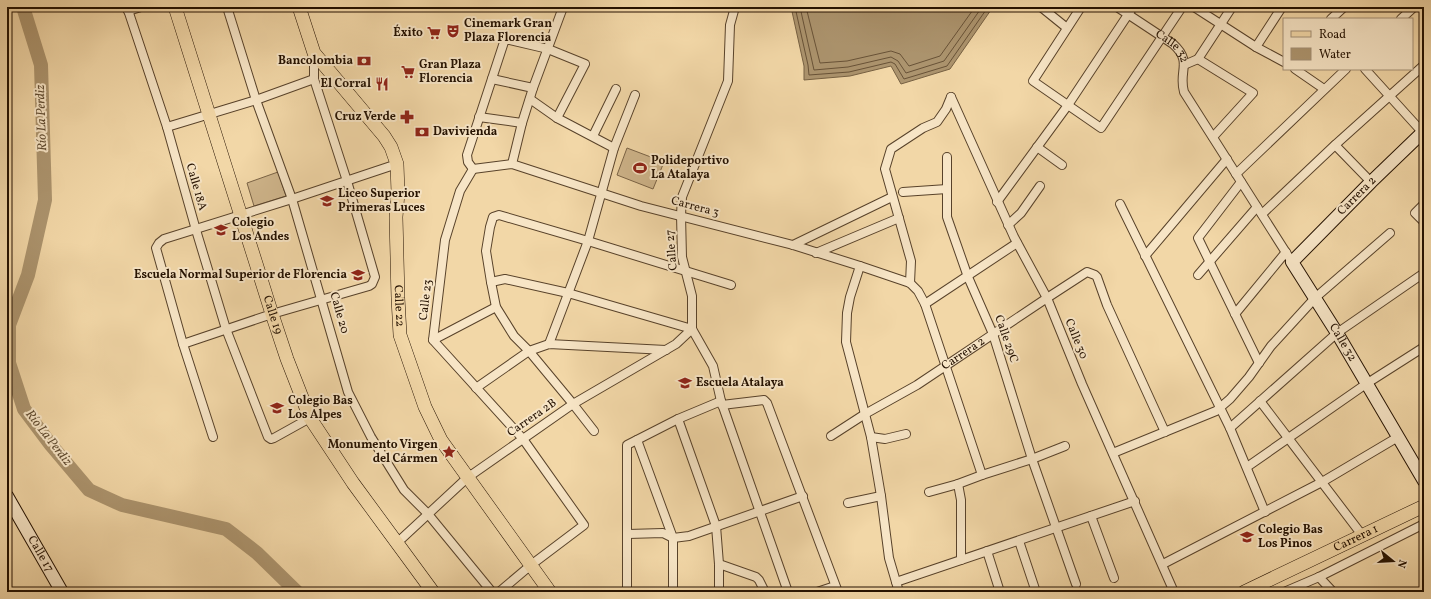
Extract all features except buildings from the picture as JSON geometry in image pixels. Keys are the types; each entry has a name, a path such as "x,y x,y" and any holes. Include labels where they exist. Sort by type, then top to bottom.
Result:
{"main road":[{"name":"Calle 19","path":"175,7 272,314 287,359 310,418 354,483 433,592"},
{"name":"Calle 22","path":"302,9 314,53 384,136 391,147 397,164 398,193 396,217 400,335 424,407 440,440 550,592"},
{"name":"Carrera 1","path":"1244,592 1424,506"}],"street":[{"path":"127,9 141,7"},
{"name":"Calle 20","path":"227,7 256,100 292,199 323,300 348,392 371,437 404,490 428,514 492,592"},
{"name":"Calle 27","path":"735,7 730,25 728,81 682,197 682,257 692,296 692,329 713,366 722,403 788,592"},
{"path":"1041,7 1067,28"},
{"path":"1081,7 1033,81 1102,128 1182,7"},
{"name":"Calle 32","path":"1117,7 1180,51 1183,57 1184,65 1182,84 1184,92 1338,333 1366,384 1424,481"},
{"path":"997,202 1068,105 1133,7"},
{"path":"1194,7 1220,25 1283,61"},
{"path":"1184,65 1198,59 1232,7"},
{"path":"1256,47 1282,7"},
{"path":"1332,18 1344,7"},
{"path":"1402,18 1414,7"},
{"name":"Calle 18A","path":"127,9 167,127 226,329 268,437 270,439 274,438 310,418"},
{"path":"512,164 533,88 562,10"},
{"path":"473,169 468,162 467,155 505,39 548,49 585,64 557,118"},
{"path":"183,344 272,314 369,286 374,281 375,277 347,181 314,79 314,53"},
{"name":"Calle 32","path":"1198,59 1253,93 1213,138"},
{"path":"1262,214 1424,64"},
{"path":"1296,70 1324,89"},
{"path":"1236,174 1345,70"},
{"path":"1366,70 1424,132"},
{"path":"167,127 256,100 314,79"},
{"path":"492,79 533,88"},
{"path":"593,136 616,89"},
{"path":"549,344 588,241 614,148 635,95"},
{"name":"Calle 30","path":"892,197 885,170 891,149 923,128 937,122 946,109 951,97 1008,226 1047,298 1082,384 1163,564 1174,592"},
{"path":"530,99 557,118 614,148"},
{"path":"479,117 522,124"},
{"name":"Carrera 2","path":"1289,257 1424,132"},
{"path":"1335,145 1371,182"},
{"path":"1037,147 1062,165"},
{"name":"Calle 29C","path":"947,157 947,217 968,277 993,334 1032,459 1076,584"},
{"path":"1145,256 1227,159"},
{"path":"213,437 183,344 156,248 159,243 164,239 196,230 397,164"},
{"name":"Carrera 3","path":"473,169 512,164 641,206 681,215 793,245 910,283"},
{"name":"Calle 23","path":"433,340 445,240 460,191 473,169"},
{"path":"1241,182 1198,238 1259,363"},
{"path":"1008,226 1021,213 1040,186"},
{"path":"903,192 947,189"},
{"path":"793,245 892,197 911,261 910,283 918,291 925,304 982,475"},
{"path":"1120,204 1230,428 1265,512"},
{"path":"1424,204 1415,213 1424,222"},
{"path":"1198,275 1257,207"},
{"path":"594,431 529,351 514,336 496,307 490,282 486,251 493,217 499,216 588,241 731,285"},
{"path":"816,253 899,218"},
{"path":"1113,453 1165,432 1220,407 1230,399 1249,377 1272,346 1315,298 1390,233"},
{"path":"925,304 968,277 1017,243"},
{"path":"1235,314 1289,257"},
{"path":"860,266 850,297 846,342 871,437 890,558 899,592"},
{"name":"Carrera 2","path":"831,436 865,414 917,385 1087,272 1095,274 1097,277 1107,305 1165,432"},
{"path":"1230,428 1338,333 1424,273"},
{"path":"490,282 505,279 568,293 692,329"},
{"path":"496,307 433,340 523,439 584,525 531,565 499,592"},
{"name":"Carrera 2B","path":"398,542 467,478 573,404 676,344 692,329"},
{"path":"476,388 529,351 549,344 666,350"},
{"path":"1247,467 1366,384 1424,347"},
{"path":"627,592 627,445 678,419 722,403 764,400 767,403 837,589 817,592"},
{"path":"1260,401 1362,535"},
{"path":"678,419 716,526 719,564 719,592"},
{"path":"871,437 885,439 906,434"},
{"path":"1163,564 1322,482 1398,437"},
{"path":"637,440 673,538 673,592"},
{"path":"929,492 958,484 1032,459 1065,446"},
{"path":"958,484 961,500 960,560"},
{"path":"628,534 663,533 673,538 689,536 802,496"},
{"path":"848,503 881,496"},
{"path":"896,582 1135,501"},
{"name":"Calle 17","path":"8,502 62,592"},
{"path":"1091,516 1114,578"},
{"name":"Carrera 1","path":"1284,592 1424,525"},
{"path":"1019,541 1036,592"},
{"path":"987,551 1000,592"},
{"path":"719,564 756,577 764,591"},
{"path":"1319,576 1333,592"}],"shaded area":[{"name":"Polideportivo La Atalaya","path":"627,148 664,162 653,189 617,175"},
{"path":"278,172 286,196 254,206 247,183"}],"water":[{"path":"791,7 993,7 950,69 901,84 891,66 850,76 804,80 804,66"}],"waterway":[{"name":"Río La Perdiz","path":"23,7 41,65 45,200 28,275 9,325 9,363 24,409 51,445 89,490 122,505 226,529 257,553 297,592"}],"place":[{"name":"Cinemark Gran Plaza Florencia","path":"453,31"},
{"name":"Éxito","path":"434,33"},
{"name":"Bancolombia","path":"364,61"},
{"name":"Gran Plaza Florencia","path":"408,72"},
{"name":"El Corral","path":"382,84"},
{"name":"Cruz Verde","path":"407,117"},
{"name":"Davivienda","path":"422,132"},
{"name":"Polideportivo La Atalaya","path":"640,168"},
{"name":"Liceo Superior Primeras Luces","path":"327,201"},
{"name":"Colegio Los Andes","path":"221,230"},
{"name":"Escuela Normal Superior de Florencia","path":"358,275"},
{"name":"Escuela Atalaya","path":"685,383"},
{"name":"Colegio Bas Los Alpes","path":"277,408"},
{"name":"Monumento Virgen del Cármen","path":"449,452"},
{"name":"Colegio Bas Los Pinos","path":"1247,537"}]}
